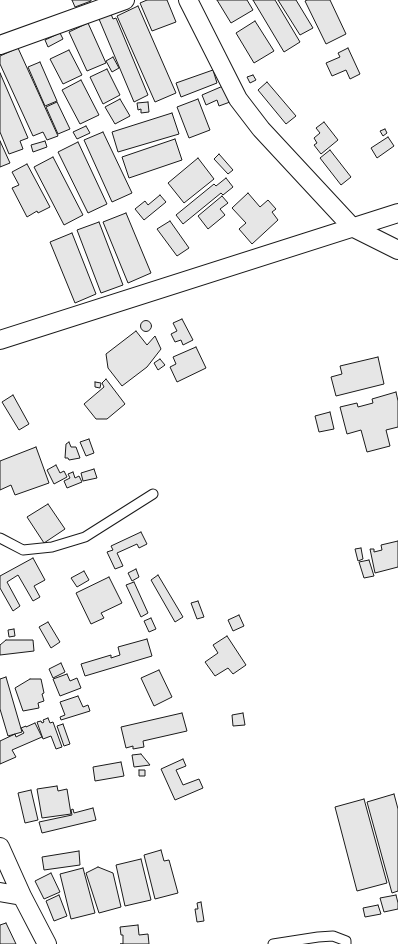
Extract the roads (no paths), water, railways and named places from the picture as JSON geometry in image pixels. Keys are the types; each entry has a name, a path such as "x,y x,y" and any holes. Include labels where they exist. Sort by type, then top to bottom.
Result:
{"street":[{"path":"0,46 125,0"},
{"path":"188,0 238,99 261,129 352,227 398,250"},
{"path":"0,340 398,213"},
{"path":"0,847 22,896 47,944"},
{"path":"0,892 22,896"}],"lane":[{"path":"0,538 23,550 52,547 86,537 153,494"},
{"path":"273,944 333,936 346,941 346,944"}]}
